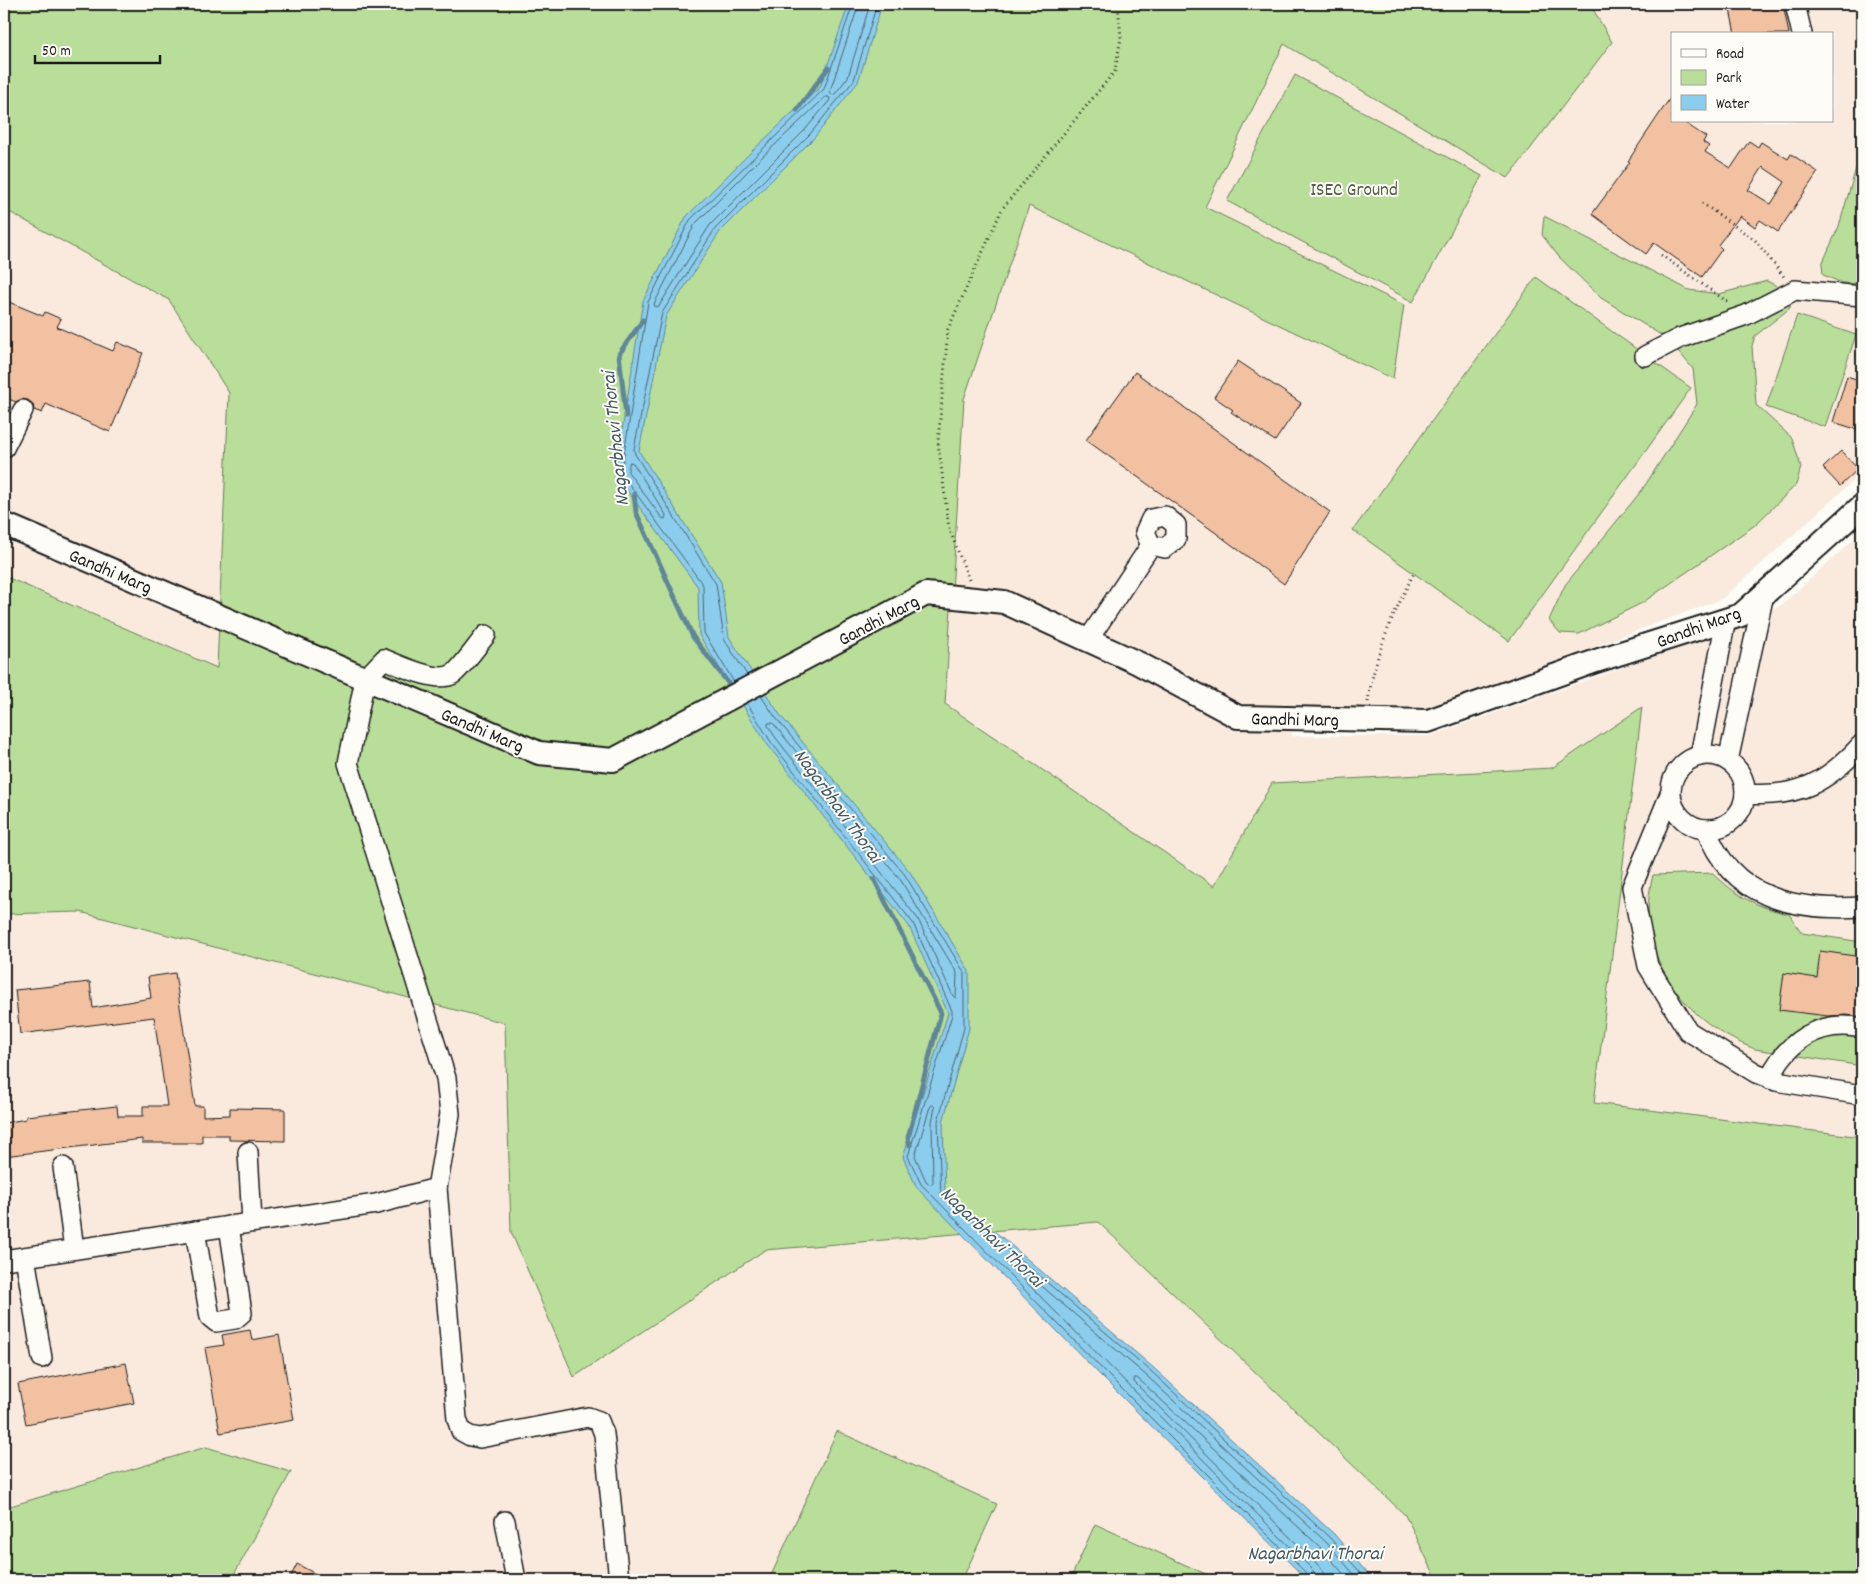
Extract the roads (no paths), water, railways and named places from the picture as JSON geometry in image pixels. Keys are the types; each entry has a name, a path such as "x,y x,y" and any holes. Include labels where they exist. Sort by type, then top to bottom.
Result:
{"main road":[{"name":"Gandhi Marg","path":"4,524 539,753 613,760 926,594 1004,602 1138,663 1238,718 1428,721 1596,661 1741,614 1862,506"}],"lane":[{"path":"1795,4 1802,32"},
{"path":"1645,356 1680,338 1746,316 1795,290 1862,296"},
{"path":"4,448 23,410"},
{"path":"1088,640 1151,545"},
{"path":"1728,761 1764,594"},
{"path":"1700,756 1726,619"},
{"path":"486,635 452,674 441,678 384,659 365,678 348,763 446,1078 450,1114 436,1188 457,1419 461,1431 470,1436 480,1438 588,1418 599,1421 604,1434 619,1580"},
{"path":"1745,794 1774,794 1803,788 1834,772 1848,761 1862,744"},
{"path":"1670,794 1677,812 1683,820 1706,829 1721,827 1737,816 1742,808 1745,794 1743,780 1739,772 1728,761 1716,756 1700,756 1688,760 1674,775 1670,794 1632,887 1648,966 1688,1031 1769,1079 1862,1095"},
{"path":"1706,829 1716,852 1727,868 1742,882 1761,894 1782,902 1796,904 1823,907 1862,907"},
{"path":"1769,1079 1782,1055 1802,1038 1827,1028 1840,1026 1862,1028"},
{"path":"248,1152 252,1222"},
{"path":"63,1167 74,1249"},
{"path":"4,1260 376,1204 436,1188"},
{"path":"195,1231 210,1317 216,1322 235,1319 242,1313 229,1226"},
{"path":"25,1257 42,1358"},
{"path":"505,1521 516,1580"}],"water":[{"name":"Nagarbhavi Thorai","path":"849,4 882,4 858,82 814,138 719,233 666,316 639,451 721,582 729,637 780,715 910,872 969,971 969,1028 943,1122 945,1193 1004,1239 1156,1370 1334,1534 1373,1580 1307,1580 1104,1379 917,1188 903,1157 948,1013 909,926 767,744 699,635 698,587 615,474 643,301 686,217 820,87"}],"waterway":[{"name":"Nagarbhavi Thorai","path":"797,110 828,68"},
{"name":"Nagarbhavi Thorai","path":"626,416 619,354 643,320"},
{"name":"Nagarbhavi Thorai","path":"634,494 636,512 693,637 732,688"},
{"name":"Nagarbhavi Thorai","path":"874,879 941,1013 908,1138 910,1145"}],"park label":[{"name":"ISEC Ground","path":"1354,188"}]}
